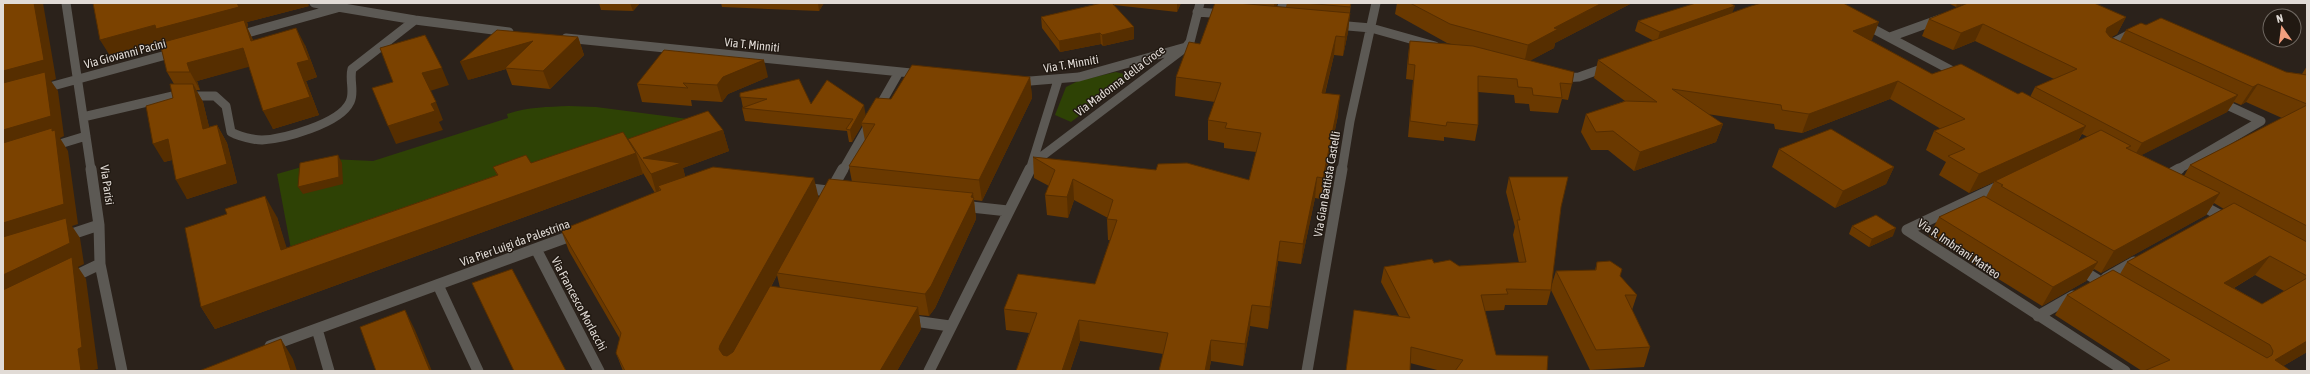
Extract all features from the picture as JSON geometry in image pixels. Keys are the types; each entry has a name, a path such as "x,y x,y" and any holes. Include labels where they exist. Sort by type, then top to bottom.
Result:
{"street":[{"name":"Via Parisi","path":"66,3 100,225 100,264 122,371"},
{"path":"314,3 415,20 522,33"},
{"path":"1186,47 1190,42 1200,3"},
{"path":"1278,20 1283,3"},
{"name":"Via Gian Battista Castelli","path":"1307,371 1350,121 1376,3"},
{"path":"228,38 340,7"},
{"path":"1197,12 1234,15"},
{"path":"1890,37 1948,16"},
{"path":"84,117 174,96 215,96 226,106 231,132 244,138 260,140 297,132 325,122 350,104 353,97 349,77 352,69 415,20"},
{"path":"1857,20 1966,78"},
{"path":"1324,24 1371,28 1447,49"},
{"path":"2117,55 2103,48 2130,34"},
{"name":"Via T. Minniti","path":"553,37 930,75"},
{"name":"Via T. Minniti","path":"1009,82 1058,80 1111,69 1186,47"},
{"name":"Via Madonna della Croce","path":"1032,164 1186,47"},
{"name":"Via Giovanni Pacini","path":"33,92 183,50"},
{"path":"1554,78 1579,77 1615,64"},
{"path":"829,195 899,72"},
{"name":"Via Madonna della Croce","path":"930,371 950,326 1032,164 1058,80"},
{"path":"2171,189 2154,180 2260,121 2210,98"},
{"path":"41,150 86,136"},
{"name":"Via R. Imbriani Matteo","path":"2010,182 1907,230 2125,371"},
{"path":"794,186 829,195 846,193"},
{"path":"2185,196 2240,226"},
{"path":"1966,202 1980,210"},
{"path":"954,205 1008,211"},
{"path":"2206,222 2220,215"},
{"path":"55,239 100,225"},
{"name":"Via Pier Luigi da Palestrina","path":"259,350 587,230"},
{"name":"Via Francesco Morlacchi","path":"536,249 599,371"},
{"path":"2038,316 2146,256"},
{"path":"2066,261 2119,293"},
{"path":"58,285 100,264"},
{"path":"438,285 478,371"},
{"path":"896,318 950,326"},
{"path":"316,329 330,371"}],"green space":[{"path":"1116,72 1132,76 1071,122 1055,115 1066,87 1078,81"},
{"path":"569,106 596,107 688,119 294,265 277,174 330,159 373,161 508,118 507,114 522,110"}],"building":[{"path":"3,3 34,3 44,60 3,71"},
{"path":"93,3 237,3 239,7 156,29 155,25 100,40"},
{"path":"1102,3 1112,3 1134,27 1102,35 1100,33 1059,41 1041,17"},
{"path":"1215,3 1237,3 1350,13 1345,37 1336,36 1322,93 1340,95 1323,178 1317,177 1303,244 1280,241 1270,307 1252,305 1245,344 1211,340 1205,371 1159,371 1168,333 1079,320 1062,371 1016,371 1037,313 1004,309 1018,274 1095,284 1117,220 1107,219 1113,200 1073,179 1067,197 1045,195 1055,170 1033,157 1156,170 1158,164 1187,163 1249,180 1261,133 1225,128 1227,123 1208,120 1221,83 1176,77 1189,42 1200,44"},
{"path":"1305,3 1351,3 1350,7"},
{"path":"1410,3 1602,3 1554,28 1558,29 1528,45 1450,24"},
{"path":"1696,3 1730,3 1735,6 1660,32 1638,21"},
{"path":"1762,3 1843,3 1879,22 1853,31 1932,74 1961,64 2018,94 2022,92 2086,126 1979,174 1948,156 1965,149 1934,131 1965,119 1898,81 1809,114 1782,110 1781,105 1672,89 1723,124 1640,152 1613,131 1596,132 1586,114 1626,101 1657,102 1598,60"},
{"path":"1968,3 2094,3 2126,17 2107,28 2106,32 2110,37 2238,95 2142,143 2035,87 2077,69 1983,24 1961,33 1929,19"},
{"path":"2161,18 2286,72 2307,75 2307,104 2258,84 2253,87 2126,30 2141,23 2146,25"},
{"path":"244,20 251,41 296,28 309,60 297,63 310,97 263,111 243,48 187,63 190,72 167,72 160,43"},
{"path":"497,30 578,37 543,71 505,68 533,41 460,62"},
{"path":"425,35 442,68 422,73 436,102 431,104 435,111 388,126 372,88 393,82 380,48"},
{"path":"1410,41 1473,46 1574,72 1572,84 1560,83 1562,98 1533,95 1532,88 1518,87 1517,79 1478,76 1478,125 1447,122 1446,126 1410,121 1415,65 1408,64"},
{"path":"664,50 764,60 723,77 717,85 683,83 688,88 637,84"},
{"path":"912,65 1030,77 979,180 849,166 875,124 861,123 876,98 891,99"},
{"path":"45,72 51,116 3,130 3,83"},
{"path":"799,79 811,104 827,80 864,105 850,130 846,129 853,119 742,108 767,99 740,97 740,93"},
{"path":"170,84 193,84 203,129 217,125 227,164 176,180 168,139 153,144 146,106 173,98"},
{"path":"2307,105 2307,226 2190,165"},
{"path":"708,111 723,130 643,158 681,163 651,174 628,139"},
{"path":"52,128 52,131 55,130 64,204 3,223 3,143"},
{"path":"1831,129 1894,167 1843,191 1779,149"},
{"path":"2101,130 2131,146 2126,148 2220,193 2114,251 2001,186 2003,185 1995,181"},
{"path":"623,132 636,153 201,307 185,228 227,214 225,209 265,196 281,250 498,175 493,167 526,155 531,163"},
{"path":"338,155 339,177 298,187 300,163"},
{"path":"713,167 814,178 720,345 719,349 723,355 727,356 733,352 770,286 918,307 880,371 625,371 616,353 621,333 561,230 661,190 658,186"},
{"path":"1509,177 1568,177 1561,207 1551,290 1506,289 1508,294 1481,295 1496,355 1548,356 1547,371 1455,371 1463,360 1411,347 1410,371 1346,371 1354,310 1410,318 1384,267 1432,259 1434,263 1450,260 1459,266 1526,262 1517,220 1520,220"},
{"path":"829,179 973,193 971,197 974,198 931,286 925,294 777,273"},
{"path":"1984,196 2098,262 2053,287 1939,217"},
{"path":"2234,203 2307,242 2307,276 2270,256 2224,283 2262,304 2307,278 2307,341 2275,360 2291,371 2144,371 2170,360 2067,295 2113,270 2267,358 2272,355 2273,351 2270,345 2127,262"},
{"path":"1876,215 1896,228 1872,239 1852,226"},
{"path":"66,218 70,243 3,275 3,237"},
{"path":"72,257 82,347 78,349 81,371 3,371 3,290"},
{"path":"1610,261 1622,269 1620,276 1637,295 1625,295 1650,347 1596,350 1556,271 1596,270 1597,262"},
{"path":"512,269 566,371 514,371 472,283"},
{"path":"405,310 430,371 376,371 360,327"},
{"path":"281,339 291,371 199,371"}]}
